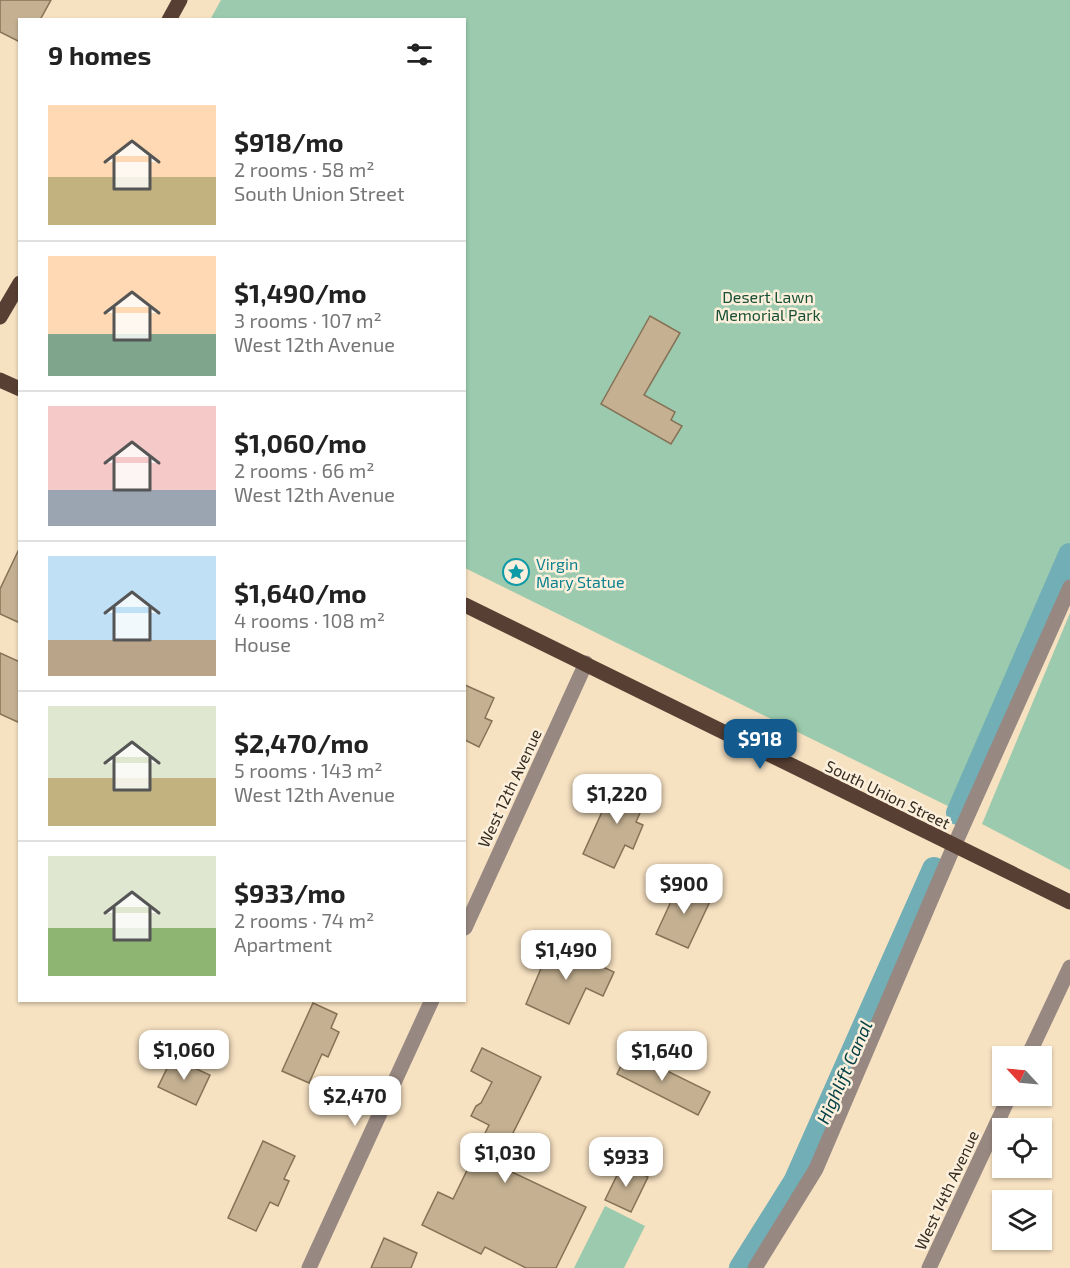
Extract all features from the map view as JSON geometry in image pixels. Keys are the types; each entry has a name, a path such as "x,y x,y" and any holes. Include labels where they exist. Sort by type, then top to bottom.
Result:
{"main road":[{"path":"170,18 180,0"},
{"path":"0,317 18,286"},
{"path":"0,380 18,388"},
{"name":"South Union Street","path":"466,605 1070,902"}],"street":[{"path":"755,1268 816,1169 954,846 1070,587"},
{"name":"West 12th Avenue","path":"466,926 586,663"},
{"path":"1033,1046 1070,967"},
{"path":"309,1268 431,1002"},
{"name":"West 14th Avenue","path":"929,1268 1005,1106"}],"green space":[{"name":"Desert Lawn Memorial Park","path":"221,0 1070,0 1070,560 960,812 466,568 466,18 211,18"},
{"path":"1070,613 1070,870 982,824"},
{"path":"605,1206 645,1226 624,1268 574,1268"}],"building":[{"path":"0,0 51,0 41,18 18,18 18,41 0,32"},
{"path":"650,316 680,333 644,395 675,412 671,420 682,426 671,444 601,404"},
{"path":"18,551 18,622 0,614 0,589"},
{"path":"0,653 18,661 18,722 0,714"},
{"path":"466,685 494,698 485,718 492,721 479,747 466,740"},
{"path":"616,781 648,795 636,822 643,825 633,849 625,845 614,868 583,854"},
{"path":"680,882 712,897 688,948 656,934"},
{"path":"550,938 573,948 571,952 614,972 603,996 586,988 569,1024 526,1004 542,966 538,963"},
{"path":"313,1003 337,1014 331,1028 339,1032 328,1057 322,1054 309,1083 282,1071"},
{"path":"482,1048 541,1077 497,1165 586,1207 556,1268 526,1268 485,1247 481,1254 422,1225 438,1192 453,1199 489,1125 471,1116 492,1082 471,1071"},
{"path":"630,1048 667,1066 665,1070 710,1092 698,1115 617,1074"},
{"path":"172,1058 210,1075 196,1105 158,1087"},
{"path":"263,1141 295,1156 284,1179 289,1181 278,1206 270,1202 256,1231 228,1218"},
{"path":"622,1165 648,1177 631,1212 605,1200"},
{"path":"384,1238 417,1253 411,1268 371,1268"}],"waterway":[{"name":"Highlift Canal","path":"958,813 1070,555"},
{"name":"Highlift Canal","path":"741,1268 795,1182 934,869"}],"place":[{"name":"Virgin Mary Statue","path":"516,572"}]}
